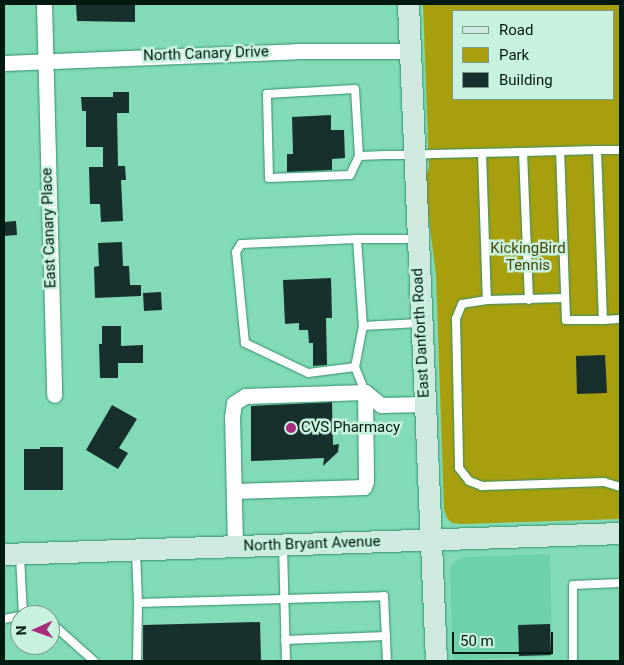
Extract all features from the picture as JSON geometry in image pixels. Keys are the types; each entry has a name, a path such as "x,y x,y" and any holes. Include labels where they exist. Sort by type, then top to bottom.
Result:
{"street":[{"name":"East Canary Place","path":"44,4 54,395"},
{"name":"East Danforth Road","path":"408,4 416,239 436,661"},
{"name":"North Canary Drive","path":"4,63 287,51 409,51"},
{"path":"234,491 364,487 366,481 365,392"},
{"path":"236,546 232,417 234,403 245,396 365,392 380,405 425,404"},
{"name":"North Bryant Avenue","path":"12,554 620,533"}],"lane":[{"path":"355,89 359,156 350,175 269,178 267,94 355,89"},
{"path":"598,150 603,320"},
{"path":"359,156 620,150"},
{"path":"560,151 566,320 620,319"},
{"path":"523,152 529,300"},
{"path":"482,153 486,300"},
{"path":"357,239 363,326 356,366 365,392"},
{"path":"356,366 308,373 245,343 236,252 241,244 357,239 416,239"},
{"path":"565,298 486,300 462,304 456,319 460,468 469,481 482,486 604,482 620,487"},
{"path":"363,326 421,323"},
{"path":"283,545 286,661"},
{"path":"136,549 138,603 137,661"},
{"path":"12,554 21,605"},
{"path":"573,661 572,585 620,583"},
{"path":"138,603 284,597 384,596 387,661"},
{"path":"60,631 94,661"},
{"path":"285,640 386,636"}],"shaded area":[{"path":"550,554 552,656 453,660 450,569 455,562 462,557"}],"green space":[{"name":"KickingBird Tennis","path":"423,4 620,4 620,519 461,524 452,523 447,518 444,509 436,275 427,204 426,175 429,168"}],"building":[{"path":"76,4 135,4 135,22 77,21"},
{"path":"113,92 129,92 129,113 117,113 118,166 125,166 126,180 121,180 123,221 101,222 100,204 90,204 89,167 103,167 103,147 86,147 86,111 82,111 81,97 113,97"},
{"path":"331,115 331,130 344,130 345,158 332,159 332,170 287,172 287,154 293,154 292,117"},
{"path":"16,221 17,235 4,236 4,222"},
{"path":"122,242 123,266 129,266 130,285 141,285 141,296 95,298 94,267 99,266 98,243"},
{"path":"331,278 332,318 326,318 327,365 313,366 313,343 309,343 308,330 299,330 299,323 285,324 283,280"},
{"path":"161,292 162,310 144,311 143,293"},
{"path":"102,326 121,326 121,346 143,345 143,363 118,363 118,378 100,378 99,344 102,344"},
{"path":"605,355 607,393 577,394 576,356"},
{"name":"CVS Pharmacy","path":"332,402 333,445 339,444 338,452 323,466 324,458 251,461 251,406"},
{"path":"112,405 137,419 119,448 128,453 118,469 86,450"},
{"path":"40,447 63,447 63,490 24,490 24,449 40,449"},
{"path":"260,622 261,661 143,661 143,625"},
{"path":"550,624 551,655 519,656 518,625"}],"place":[{"name":"CVS Pharmacy","path":"291,428"}]}
